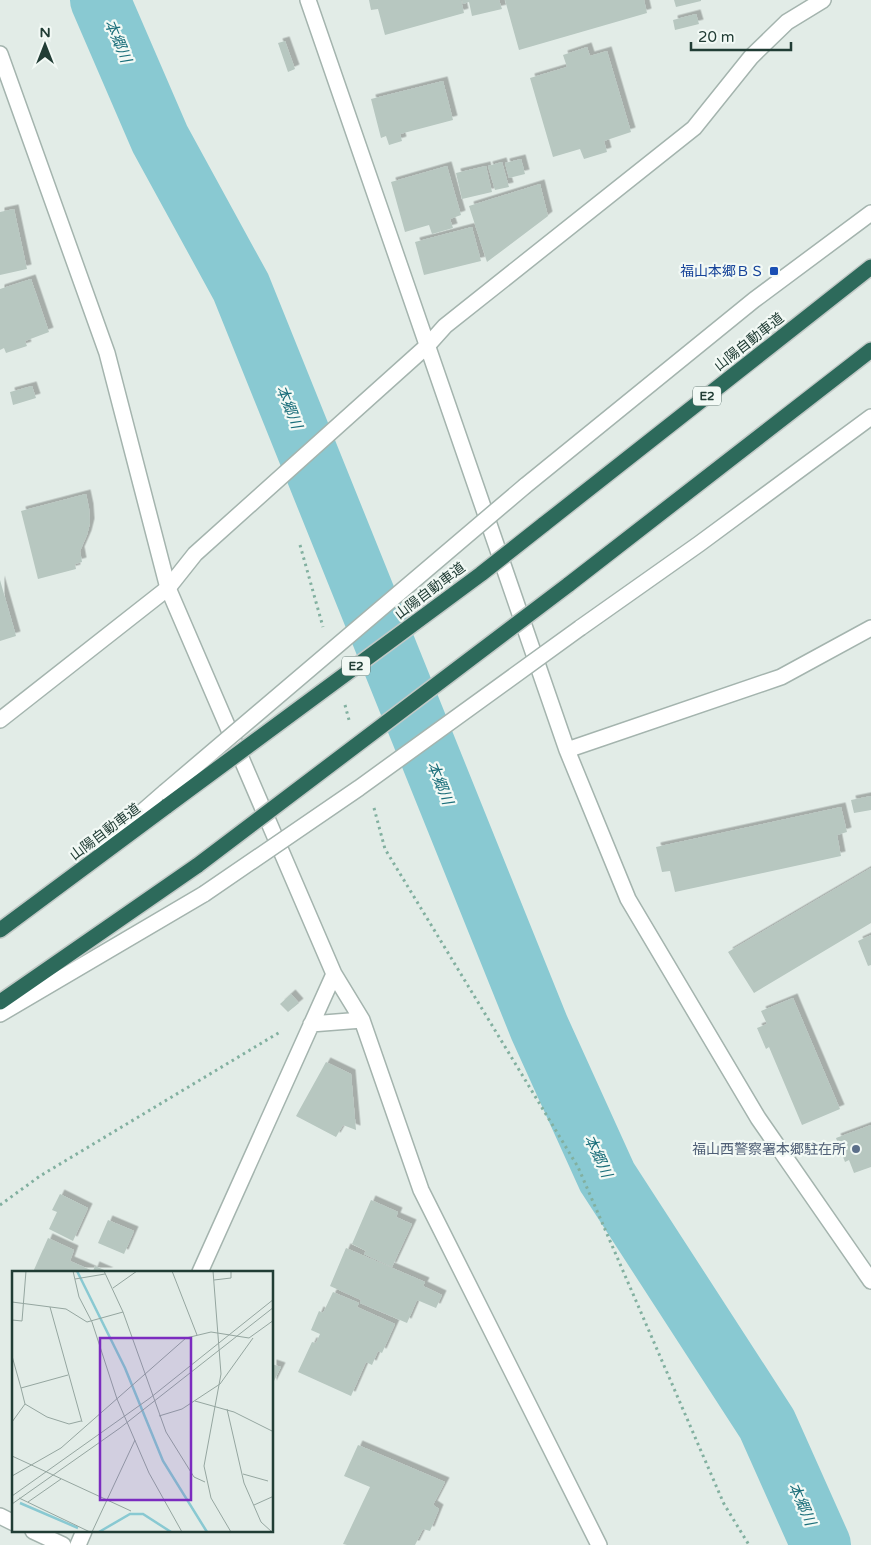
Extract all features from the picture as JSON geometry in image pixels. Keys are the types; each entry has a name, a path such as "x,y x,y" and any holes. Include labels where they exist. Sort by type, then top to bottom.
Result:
{"highway":[{"name":"山陽自動車道","path":"0,930 166,799 481,574 871,267"},
{"path":"0,1002 198,864 568,585 871,350"}],"street":[{"path":"308,0 567,750 628,899 758,1118 871,1281"},
{"path":"0,720 168,588 195,554 428,345 445,326 694,128 751,57 787,22 823,0"},
{"path":"0,54 107,353 168,588 334,974 362,1020 421,1190 599,1545"},
{"path":"166,799 526,486 754,300 871,213"},
{"path":"0,1014 204,894 359,788 699,544 871,417"},
{"path":"567,750 781,677 871,628"},
{"path":"200,1271 334,974"},
{"path":"312,1024 362,1020"},
{"path":"0,1516 12,1521"},
{"path":"35,1532 62,1545"},
{"path":"78,1545 84,1532"}],"path":[{"path":"300,545 324,630"},
{"path":"342,697 350,725"},
{"path":"372,801 385,848 578,1167 724,1504 749,1545"},
{"path":"0,1205 40,1176 285,1029 312,1024"}],"building":[{"path":"369,0 461,0 464,13 385,35 378,9 371,10"},
{"path":"462,0 499,0 502,9 472,16 469,2 463,4"},
{"path":"505,0 644,0 647,13 519,50"},
{"path":"674,0 701,0 701,1 676,7"},
{"path":"696,14 699,24 675,30 673,20"},
{"path":"285,41 295,69 288,72 278,43"},
{"path":"587,47 590,56 607,51 631,132 604,141 607,152 584,159 580,149 553,157 530,78 567,67 563,55"},
{"path":"443,81 453,120 400,134 402,141 389,145 386,136 381,138 371,99"},
{"path":"521,159 525,174 509,178 505,163"},
{"path":"502,162 509,187 495,190 488,166"},
{"path":"447,166 461,215 450,219 453,228 432,234 429,225 405,232 391,182"},
{"path":"486,166 492,192 462,199 456,173"},
{"path":"540,184 548,216 487,262 469,206"},
{"path":"14,209 27,269 0,275 0,212"},
{"path":"472,227 481,261 424,275 415,242"},
{"path":"31,279 49,332 25,341 27,346 6,353 4,348 0,350 0,289"},
{"path":"32,386 36,398 13,405 10,392"},
{"path":"86,494 90,523 80,551 82,562 75,564 76,569 38,579 21,511"},
{"path":"0,580 16,636 0,641"},
{"path":"871,796 871,810 854,813 851,800"},
{"path":"841,807 847,832 837,835 841,856 675,892 670,871 662,872 656,847"},
{"path":"871,868 871,923 754,993 728,952"},
{"path":"871,935 871,965 868,966 858,941"},
{"path":"291,994 299,1003 288,1012 280,1004"},
{"path":"793,998 840,1109 802,1125 769,1047 766,1049 757,1028 767,1024 761,1011"},
{"path":"326,1062 351,1074 356,1130 343,1125 336,1137 296,1116"},
{"name":"福山西警察署本郷駐在所","path":"871,1125 871,1167 854,1173 849,1160 845,1162 836,1138"},
{"path":"60,1194 88,1208 73,1241 49,1229 57,1212 52,1210"},
{"path":"371,1200 398,1212 396,1217 412,1224 392,1267 364,1254 366,1251 352,1244"},
{"path":"108,1220 134,1231 124,1254 98,1243"},
{"path":"48,1238 74,1250 70,1261 93,1271 33,1271"},
{"path":"346,1248 425,1282 423,1286 442,1295 436,1308 417,1300 407,1323 360,1303 361,1300 330,1286"},
{"path":"95,1266 107,1271 93,1271"},
{"path":"333,1292 359,1303 357,1307 395,1324 382,1353 378,1351 372,1365 366,1362 351,1396 298,1372 312,1342 316,1343 320,1334 311,1330 319,1311 323,1313"},
{"path":"274,1365 281,1367 274,1381"},
{"path":"358,1445 445,1482 433,1505 439,1509 430,1531 423,1529 415,1545 343,1544 370,1487 344,1476"}],"waterway":[{"name":"本郷川","path":"100,0 160,139 241,287 539,1027 607,1177 767,1424 821,1545"}],"place":[{"name":"福山本郷ＢＳ","path":"774,271"},
{"name":"福山西警察署本郷駐在所","path":"856,1149"}]}
